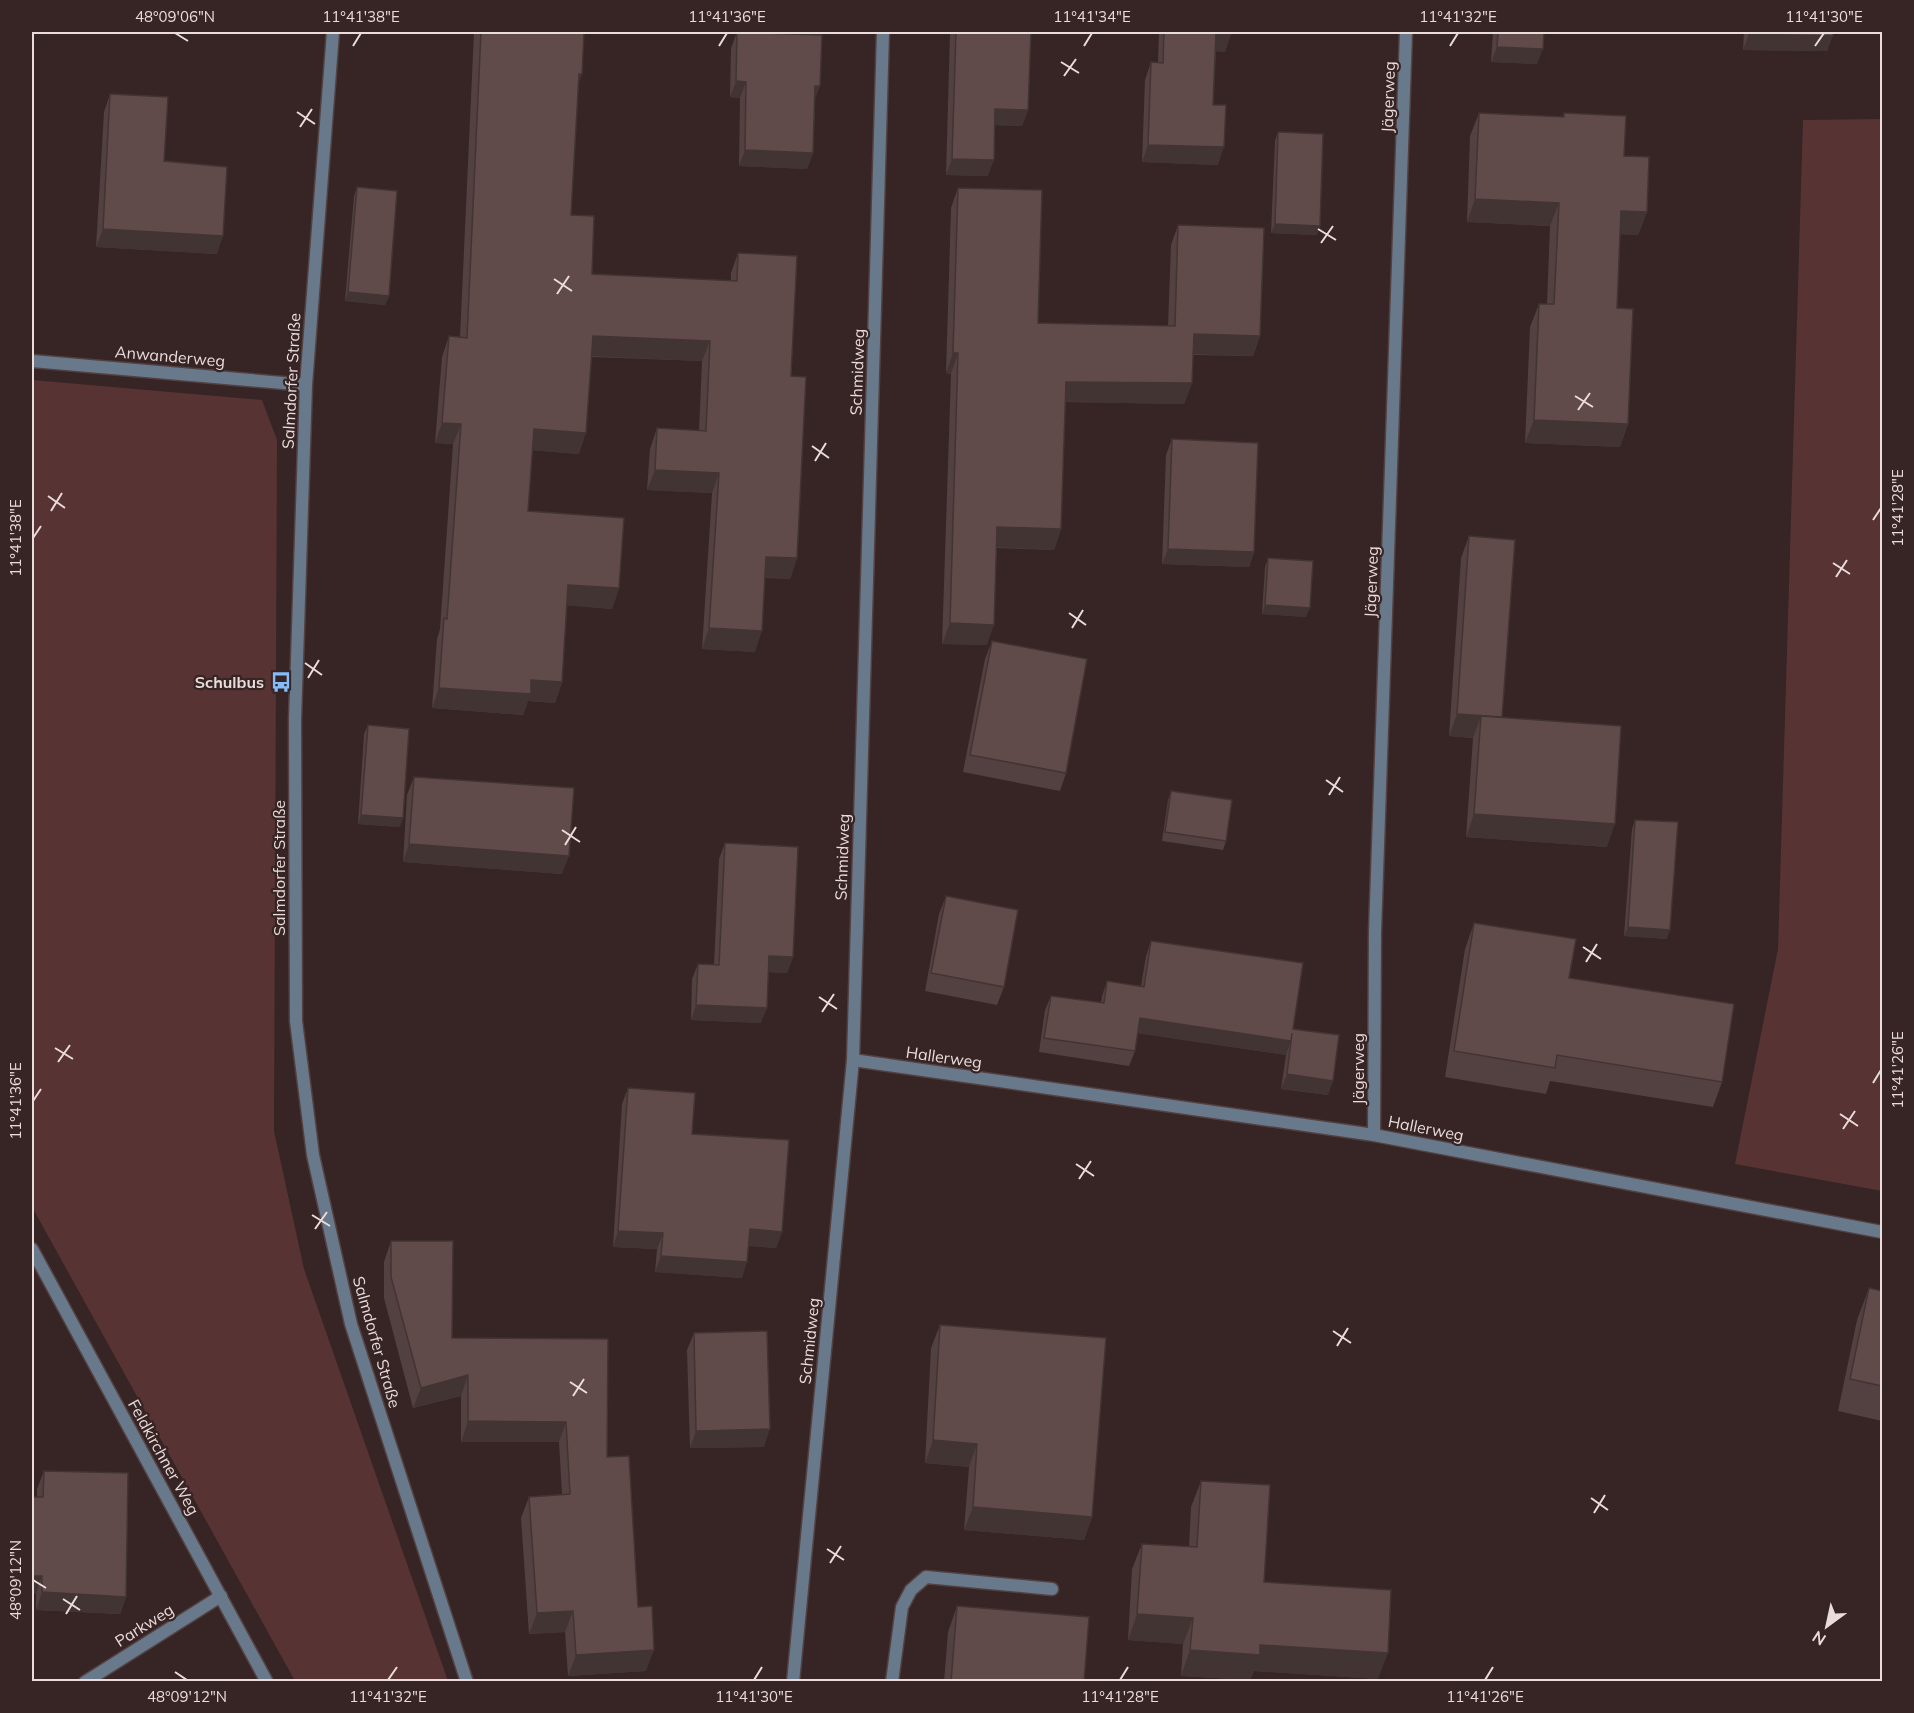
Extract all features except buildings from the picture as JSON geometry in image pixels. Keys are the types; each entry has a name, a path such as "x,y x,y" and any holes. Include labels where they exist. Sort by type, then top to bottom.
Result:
{"street":[{"name":"Salmdorfer Straße","path":"333,32 306,385 295,720 296,1021 313,1155 351,1324 467,1682"},
{"name":"Schmidweg","path":"793,1682 853,1060 883,32"},
{"name":"Jägerweg","path":"1374,1135 1375,932 1406,32"},
{"name":"Anwanderweg","path":"32,361 306,385"},
{"name":"Hallerweg","path":"853,1060 1374,1135 1882,1232"},
{"name":"Feldkirchner Weg","path":"32,1249 267,1682"},
{"path":"892,1682 902,1607 911,1590 926,1577 1052,1589"},
{"name":"Parkweg","path":"85,1682 221,1596"}],"shaded area":[{"path":"1882,119 1882,1191 1735,1164 1778,949 1803,120"},
{"path":"32,380 262,400 277,440 274,1131 304,1269 448,1681 295,1681 32,1207"}],"place":[{"name":"Schulbus","path":"281,682"}]}
